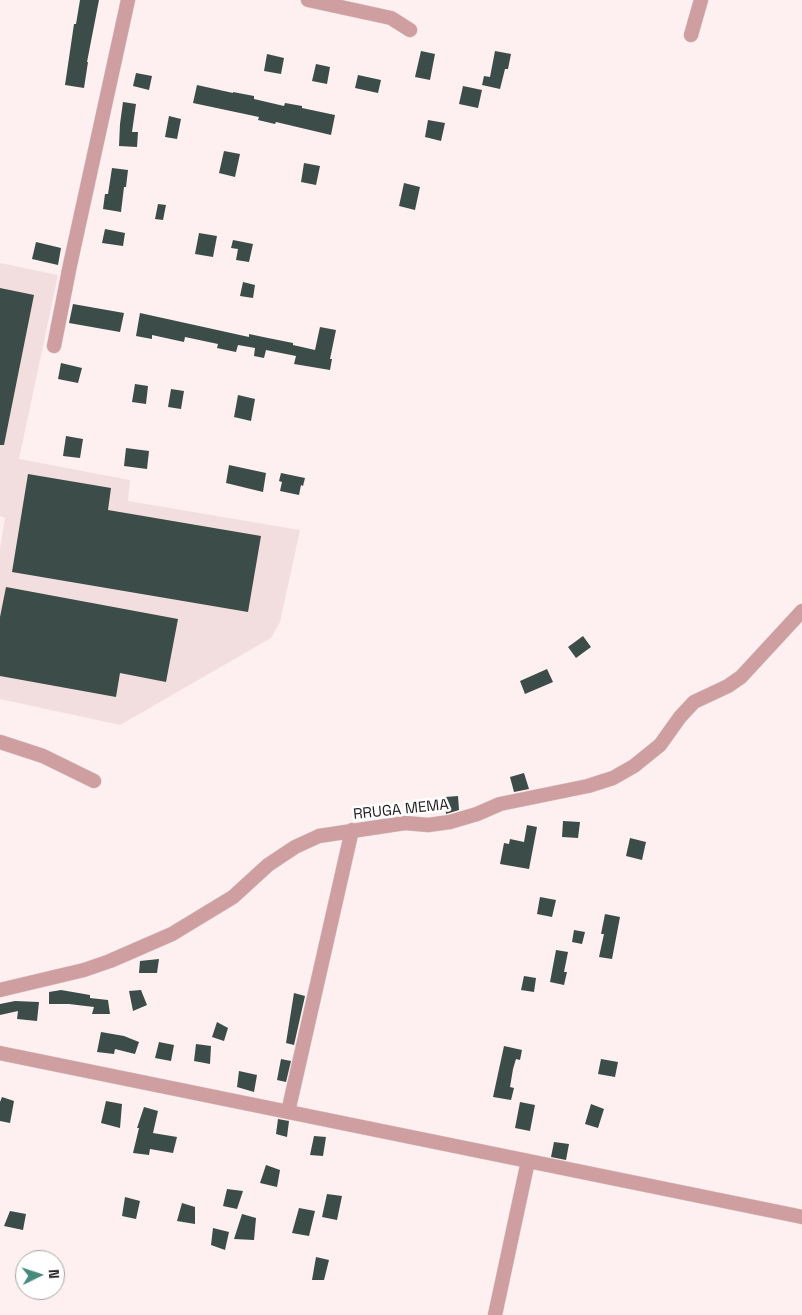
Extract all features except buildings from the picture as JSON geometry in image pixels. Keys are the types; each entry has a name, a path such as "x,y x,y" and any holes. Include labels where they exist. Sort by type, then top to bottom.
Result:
{"street":[{"path":"54,346 128,0"},
{"path":"308,0 391,18 410,30"},
{"path":"691,35 701,0"},
{"name":"RRUGA MEMA","path":"0,990 84,970 110,961 172,934 233,897 268,865 295,847 319,836 405,822 428,825 450,822 477,814 500,804 588,786 613,778 634,766 660,745 680,717 694,702 728,686 741,676 802,611"},
{"path":"0,742 42,756 94,781"},
{"path":"288,1112 352,830"},
{"path":"0,1053 802,1217"},
{"path":"495,1315 528,1161"}],"shaded area":[{"path":"0,263 58,275 19,459 130,480 128,501 300,530 280,622 271,638 120,725 0,699 0,549 5,518 0,516"}]}
